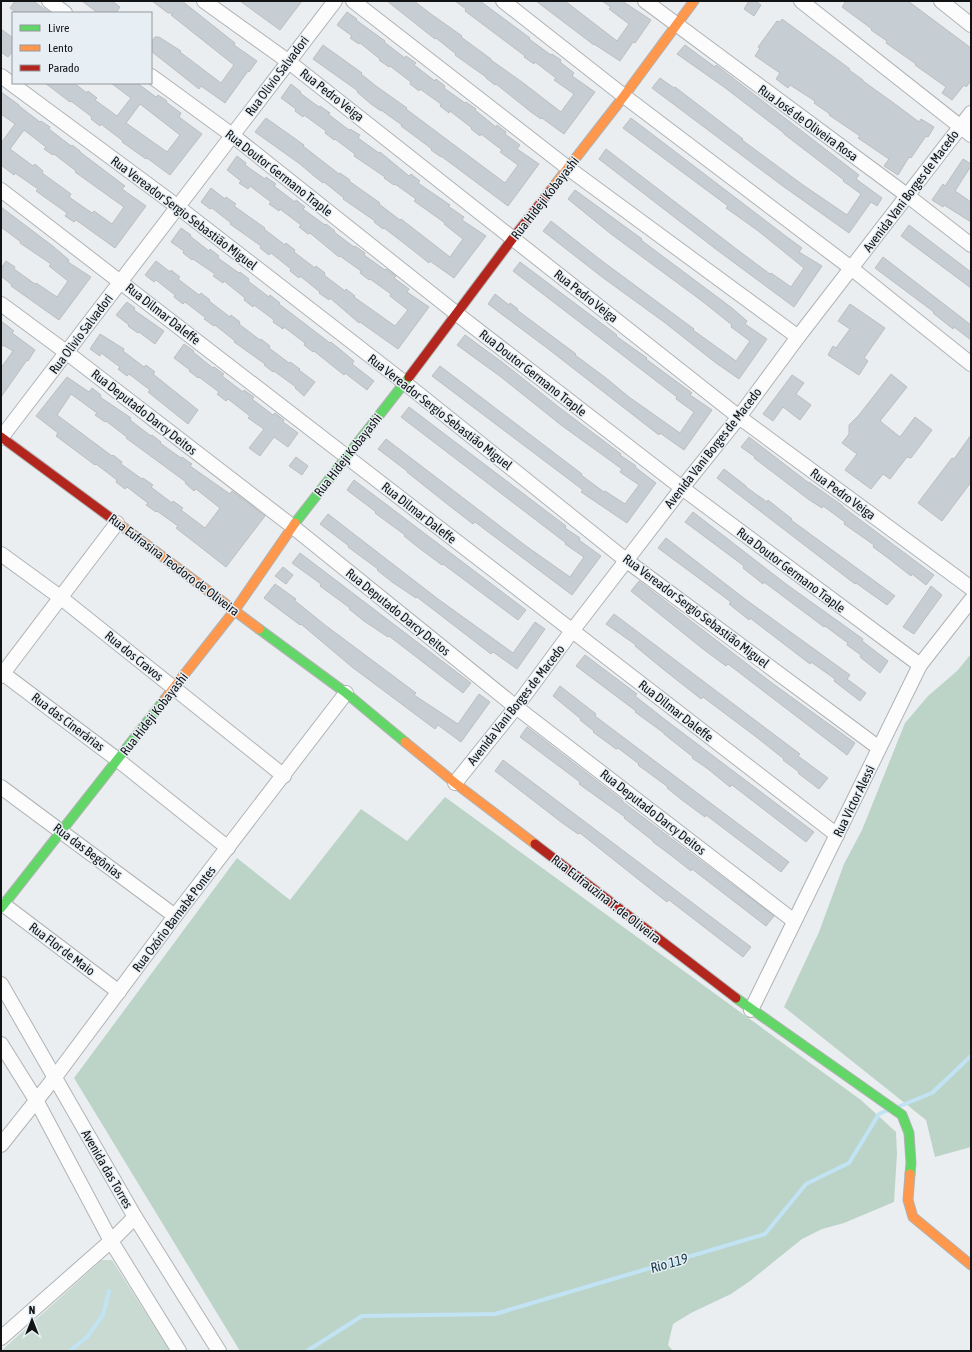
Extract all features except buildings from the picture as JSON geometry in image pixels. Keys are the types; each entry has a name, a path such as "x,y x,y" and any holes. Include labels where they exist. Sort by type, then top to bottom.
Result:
{"street":[{"path":"48,1 64,12"},
{"name":"Rua Pedro Veiga","path":"204,1 289,62 739,417 971,588"},
{"name":"Rua Olivio Salvadori","path":"1,438 335,1"},
{"path":"353,1 568,168 798,337"},
{"path":"503,1 624,96 851,268 971,364"},
{"name":"Rua José de Oliveira Rosa","path":"645,1 908,196 971,245"},
{"name":"Rua Hideji Kobayashi","path":"2,906 62,832 235,610 292,526 405,383 513,238 624,96 694,1"},
{"path":"801,1 966,130"},
{"path":"941,1 971,25"},
{"name":"Rua Vereador Sergio Sebastião Miguel","path":"1,76 178,207 405,383 627,561 879,748"},
{"name":"Rua Doutor Germano Traple","path":"152,77 232,135 457,314 682,488 920,665"},
{"name":"Avenida Vani Borges de Macedo","path":"455,783 516,707 572,631 682,488 739,417 851,268 908,196 966,130 971,113"},
{"name":"Rua Dilmar Daleffe","path":"1,190 837,836"},
{"name":"Rua Deputado Darcy Deitos","path":"1,304 66,352 292,526 516,707 794,921"},
{"name":"Rua Eufrasina Teodoro de Oliveira","path":"1,438 346,693"},
{"path":"2,674 117,523"},
{"name":"Rua dos Cravos","path":"1,554 60,597 284,776"},
{"name":"Rua Victor Alessi","path":"751,1010 920,665 971,600"},
{"name":"Rua das Cinerárias","path":"2,674 118,760 228,848"},
{"name":"Rua Ozório Barnabé Pontes","path":"1,1145 120,992 175,916 284,776 346,693"},
{"name":"Rua Eufrauzina T. de Oliveira","path":"346,693 455,783 751,1010 902,1115 909,1133 911,1164 908,1200 913,1217 971,1266"},
{"name":"Rua das Begônias","path":"1,787 175,916"},
{"name":"Rua Flor de Maio","path":"2,906 120,992"},
{"name":"Avenida das Torres","path":"1,984 135,1218 219,1351"},
{"path":"1,1044 36,1100 111,1241 179,1351"},
{"path":"1,1338 135,1218"}],"green space":[{"path":"971,654 971,1147 935,1157 926,1120 784,1007 819,932 844,864 862,830 905,723 928,696 957,671"},
{"path":"445,797 861,1100 896,1132 897,1154 894,1202 844,1223 822,1229 802,1239 750,1281 731,1294 691,1313 673,1324 668,1345 673,1351 240,1351 74,1078 237,858 290,900 361,809 407,841"},
{"path":"102,1260 112,1260 170,1351 1,1351"}],"waterway":[{"name":"Rio 119","path":"900,1106 932,1093 971,1056"},
{"name":"Rio 119","path":"307,1351 362,1316 495,1314 765,1234 806,1184 849,1163 879,1114 886,1111"},
{"name":"Rio 119","path":"70,1351 87,1337 103,1315 109,1291"}],"traffic: fast":[{"path":"295,523 409,377"},
{"path":"259,629 346,693 405,742"},
{"path":"1,908 165,699"},
{"path":"736,998 902,1115 909,1133 911,1163 910,1174"}],"traffic: slow":[{"path":"550,191 624,96 694,1"},
{"path":"115,521 259,629"},
{"path":"165,699 235,610 295,523"},
{"path":"405,742 455,783 535,844"},
{"path":"910,1174 908,1200 913,1217 971,1265"}],"traffic: jam":[{"path":"409,377 550,191"},
{"path":"1,437 115,521"},
{"path":"535,844 736,998"}]}
